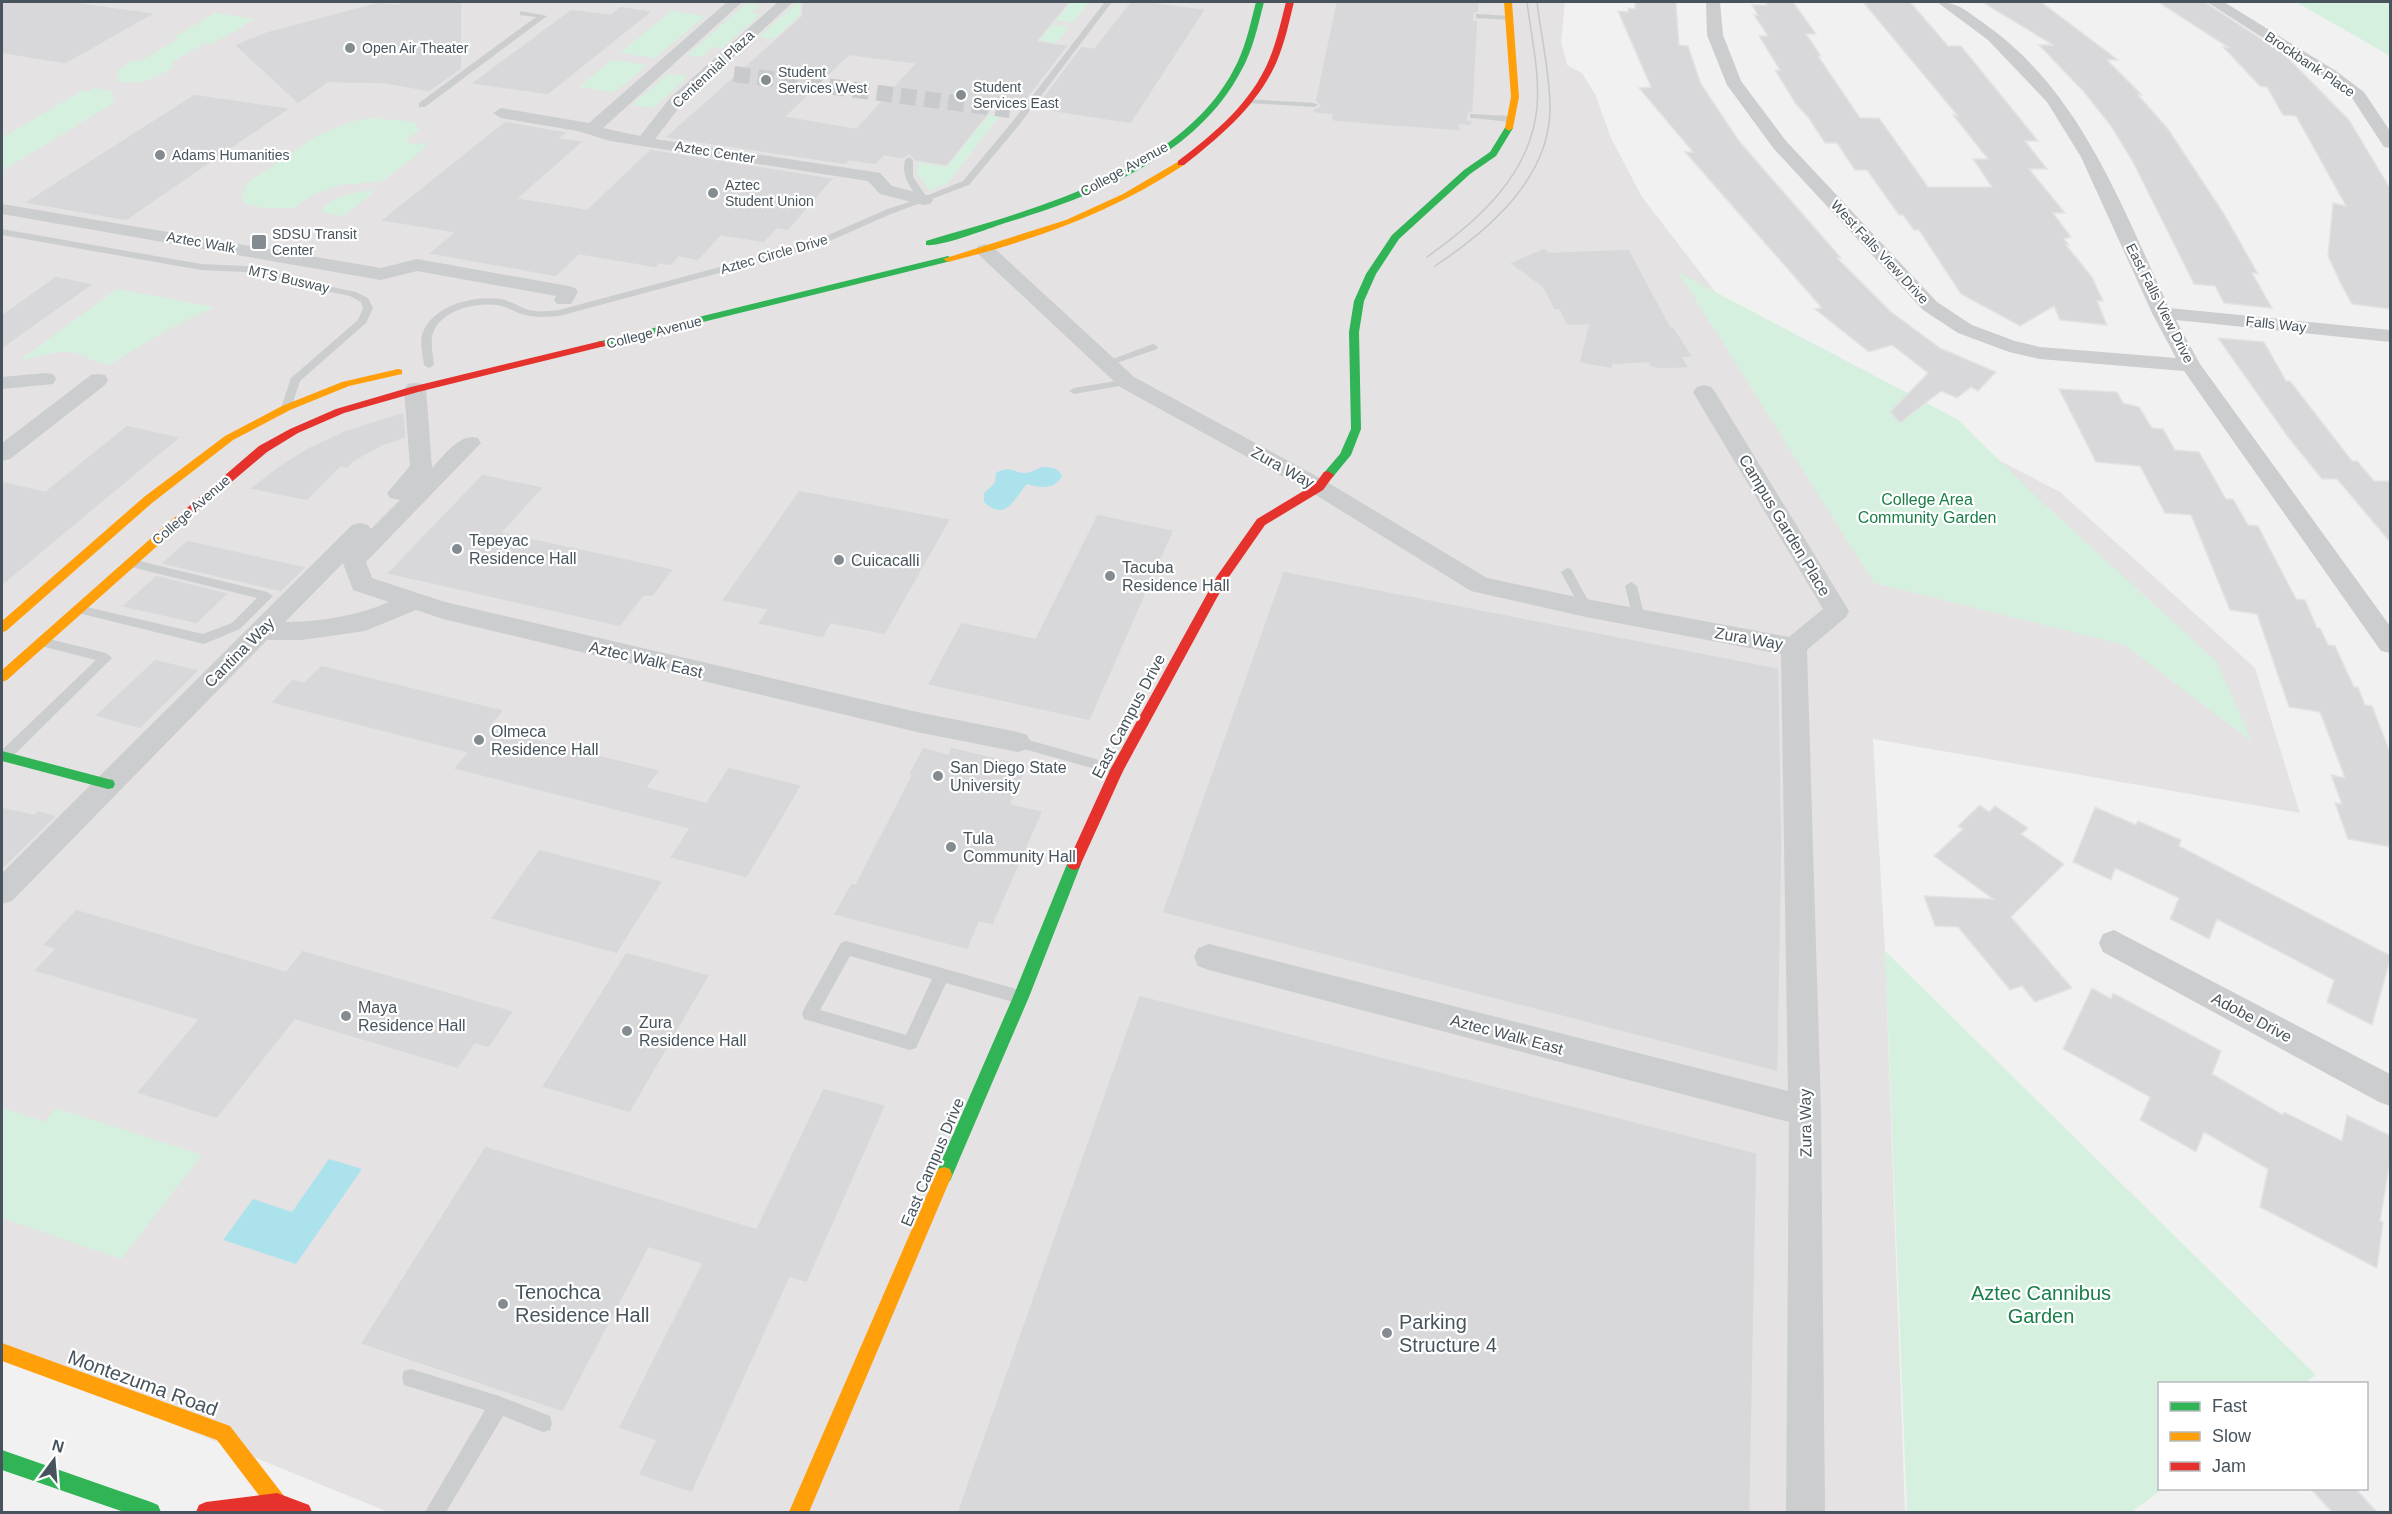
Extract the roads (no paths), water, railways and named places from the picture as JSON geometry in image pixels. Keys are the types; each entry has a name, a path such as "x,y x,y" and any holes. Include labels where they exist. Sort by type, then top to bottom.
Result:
{"main road":[{"name":"College Avenue","path":"919,246 1079,195 1169,145 1204,116 1232,81 1248,49 1260,2"},
{"name":"College Avenue","path":"2,628 148,500 229,438 286,408 346,384 422,371 985,250 1059,227 1118,201 1166,172 1216,135 1249,101 1265,78 1279,44 1290,2"},
{"name":"East Campus Drive","path":"800,1512 1021,997 1076,858 1117,770 1221,579 1261,522 1319,487 1345,455 1356,429 1354,332 1359,301 1371,274 1395,237 1467,172 1493,154 1508,132 1515,97 1508,2"},
{"path":"985,250 986,241 1053,204"},
{"name":"College Avenue","path":"2,677 202,499 263,448 422,371"},
{"path":"2,757 108,784"},
{"name":"Montezuma Road","path":"2,1352 223,1433 277,1503"},
{"path":"2,1460 151,1512"},
{"path":"206,1512 277,1503 302,1512"}],"street":[{"path":"592,129 735,2"},
{"name":"Centennial Plaza","path":"644,142 676,101 786,2"},
{"name":"West Falls View Drive","path":"1713,2 1715,35 1733,82 1779,145 1930,306 1965,329 2009,346 2040,354 2190,365"},
{"name":"East Falls View Drive","path":"1944,2 1993,37 2054,99 2090,157 2162,313 2190,365 2391,644"},
{"name":"Brockbank Place","path":"2214,2 2358,95 2391,142"},
{"name":"Aztec Center","path":"501,113 592,129 610,136 644,142 874,177 886,190 924,200"},
{"name":"Aztec Walk","path":"2,210 381,274 417,265 568,292 564,300"},
{"name":"Zura Way","path":"985,250 1127,382 1319,487 1480,585 1586,608 1794,647 1806,1111 1806,1512"},
{"name":"Falls Way","path":"2162,313 2391,336"},
{"name":"Cantina Way","path":"2,892 108,784 248,629 421,468 422,371"},
{"path":"2,383 46,379"},
{"path":"2,454 98,380"},
{"name":"Campus Garden Place","path":"1704,392 1837,611 1794,647"},
{"name":"Aztec Walk East","path":"470,443 354,560 362,584 443,610 917,722 1018,742"},
{"path":"248,629 302,631 365,622 414,601"},
{"name":"Adobe Drive","path":"2114,943 2391,1091"},
{"name":"Aztec Walk East","path":"1209,957 1806,1111"}],"lane":[{"name":"Aztec Circle Drive","path":"422,371 430,327 438,319 458,307 484,302 499,302 531,314 559,313 813,245 888,212 966,183 1108,2"},
{"path":"422,105 543,16 523,13"},
{"path":"1479,16 1510,18"},
{"path":"1249,101 1314,105"},
{"path":"1473,116 1510,119"},
{"path":"909,160 906,168 908,176 924,200"},
{"name":"MTS Busway","path":"2,232 201,267 246,269 275,274 295,282 353,294 364,300 368,308 362,321 295,381 286,408"},
{"path":"1107,363 1153,346"},
{"path":"1074,391 1127,382"},
{"path":"78,609 204,639 248,629 267,596 131,562"},
{"path":"1567,572 1586,608"},
{"path":"1631,586 1639,618"},
{"path":"2,757 106,657 41,642"},
{"name":"Aztec Walk East","path":"1018,742 1117,770"},
{"path":"942,975 910,1043 810,1014 846,948 1021,997"},
{"path":"411,1378 499,1405 543,1423"},
{"path":"435,1512 499,1405"}],"water":[{"path":"1042,467 1056,469 1062,476 1059,481 1051,486 1042,487 1027,484 1014,501 1004,509 992,508 984,502 984,493 995,483 996,473 1009,469 1027,473"},
{"path":"329,1159 362,1169 296,1264 223,1240 253,1199 292,1212"}],"tunnel":[{"path":"734,74 1010,110"}],"tram line":[{"path":"1427,257 1483,211 1499,193 1525,154 1533,131 1538,94 1527,2"},
{"path":"1435,266 1495,219 1513,200 1540,157 1547,133 1550,95 1537,2"}],"place":[{"name":"Open Air Theater","path":"350,48"},
{"name":"Student Services West","path":"766,80"},
{"name":"Student Services East","path":"961,95"},
{"name":"Adams Humanities","path":"160,155"},
{"name":"Aztec Student Union","path":"713,193"},
{"name":"SDSU Transit Center","path":"259,242"},
{"name":"Tepeyac Residence Hall","path":"457,549"},
{"name":"Cuicacalli","path":"839,560"},
{"name":"Tacuba Residence Hall","path":"1110,576"},
{"name":"Olmeca Residence Hall","path":"479,740"},
{"name":"San Diego State University","path":"938,776"},
{"name":"Tula Community Hall","path":"951,847"},
{"name":"Maya Residence Hall","path":"346,1016"},
{"name":"Zura Residence Hall","path":"627,1031"},
{"name":"Tenochca Residence Hall","path":"503,1304"},
{"name":"Parking Structure 4","path":"1387,1333"}],"park label":[{"name":"College Area Community Garden","path":"1927,508"},
{"name":"Aztec Cannibus Garden","path":"2041,1304"}]}
